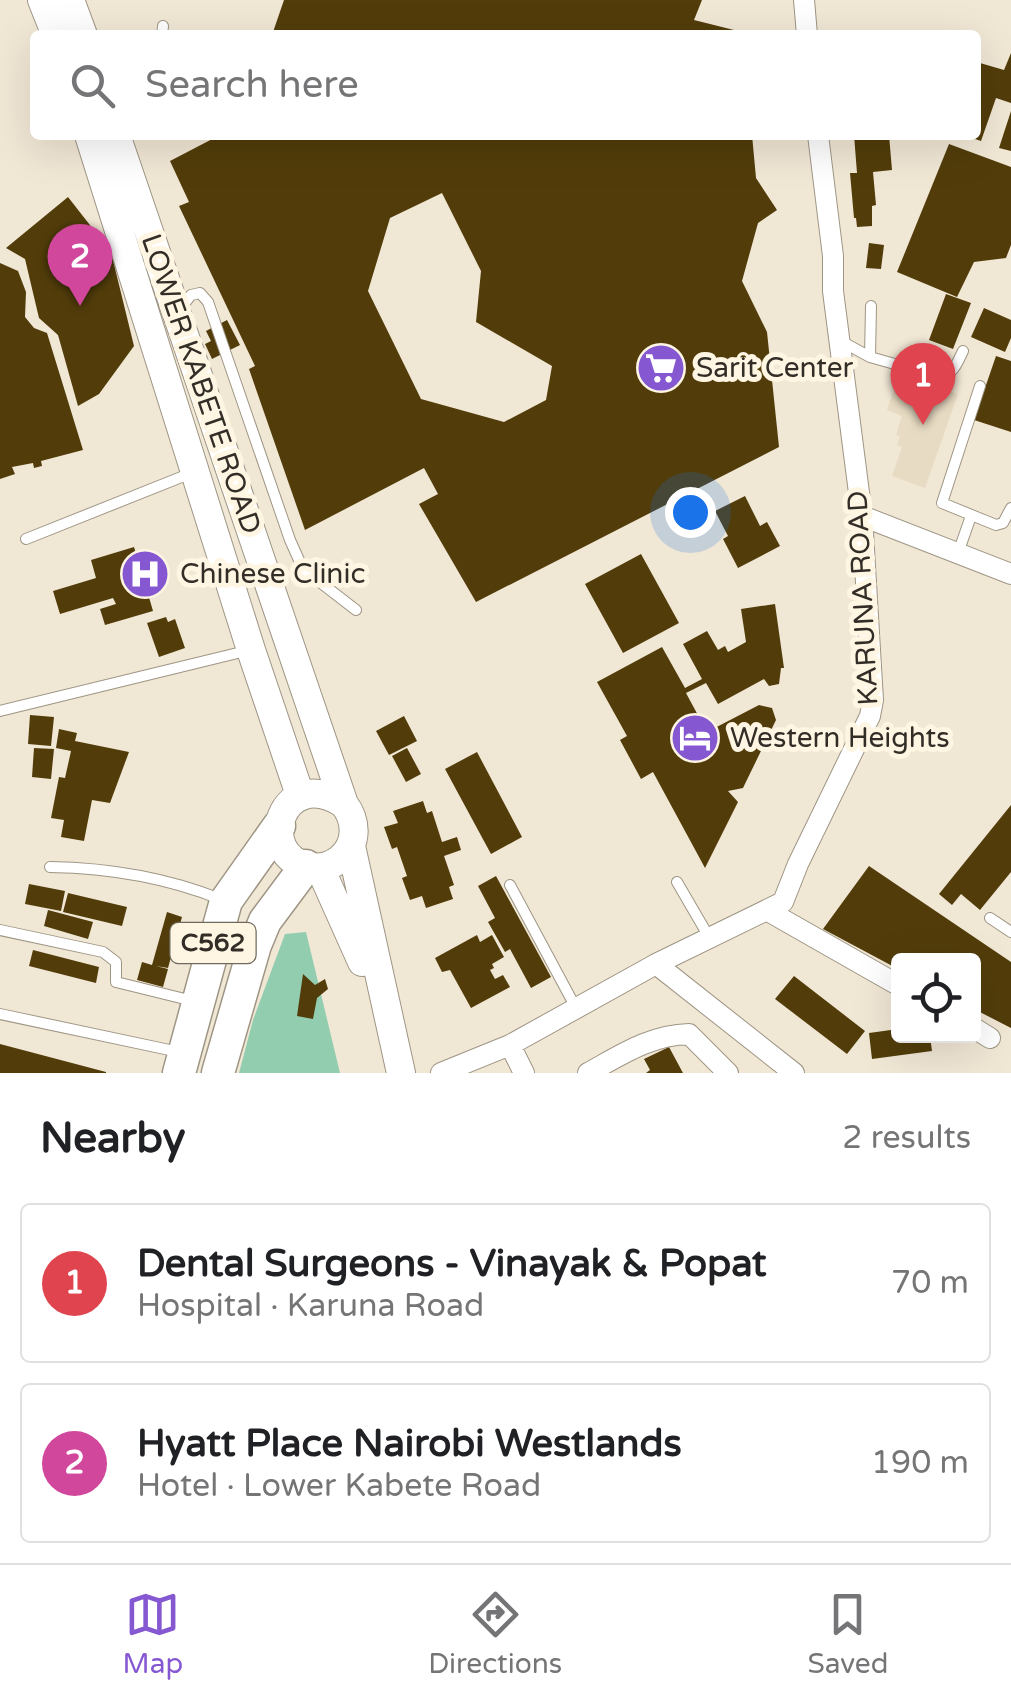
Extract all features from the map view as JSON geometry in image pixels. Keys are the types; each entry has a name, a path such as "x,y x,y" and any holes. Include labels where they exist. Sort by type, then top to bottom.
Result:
{"main road":[{"path":"42,0 54,30"},
{"path":"70,0 81,30"},
{"name":"LOWER KABETE ROAD","path":"91,140 300,796"},
{"name":"LOWER KABETE ROAD","path":"118,140 354,824 351,846 400,1070"},
{"path":"278,826 285,808 300,796 329,794 344,804"},
{"name":"LOWER KABETE ROAD","path":"278,826 287,854 313,867 356,943 400,1070"},
{"name":"C562","path":"182,1063 226,901 278,826"},
{"path":"313,867 334,864 351,846"},
{"name":"C562","path":"218,1073 265,921 313,867"}],"street":[{"path":"804,0 807,30"},
{"name":"KARUNA ROAD","path":"768,911 782,902 870,716 873,700 862,516 819,140"},
{"path":"862,516 1011,574"},
{"path":"441,1073 510,1044 656,964 768,911 891,981"},
{"path":"656,964 794,1073"},
{"path":"588,1073 640,1044 666,1034 689,1034 728,1073"},
{"path":"510,1044 524,1073"}],"lane":[{"path":"177,314 190,295 200,293 208,302 290,540 304,570 356,610"},
{"path":"870,357 871,306"},
{"path":"840,340 870,357 937,376 954,370 962,351"},
{"path":"980,386 941,496 946,508 996,525 1003,523 1011,508"},
{"path":"26,539 195,472"},
{"path":"958,553 971,516"},
{"path":"0,710 251,650"},
{"path":"50,867 104,868 189,886 226,901"},
{"path":"677,882 709,937"},
{"path":"510,885 576,1008"},
{"path":"990,918 1011,932"},
{"path":"0,930 103,952 116,962 116,982 199,1002"},
{"path":"0,1014 182,1063"}],"shaded area":[{"path":"899,374 958,394 925,488 892,476 902,447 897,445 900,436 896,435 902,416 887,410"}],"green space":[{"path":"306,932 340,1073 239,1073 253,1020 285,934"}],"building":[{"path":"284,0 702,0 694,20 734,30 274,30"},
{"path":"1011,53 1011,103 996,98 981,141 978,140 981,63 1004,70"},
{"path":"1011,111 1011,151 999,148"},
{"name":"Sarit Center","path":"210,140 752,140 756,178 777,210 758,223 742,281 767,332 779,447 476,602 419,504 438,494 424,468 305,530 249,369 255,366 179,206 189,202 170,161","holes":["442,193 481,271 476,322 552,366 546,400 504,422 421,399 368,291 390,218"]},
{"path":"854,140 889,140 892,170 873,172 876,205 872,206 872,226 857,227 854,218 850,173 857,173"},
{"path":"949,144 1011,167 1011,245 1006,258 974,262 957,297 897,272"},
{"path":"68,197 111,252 134,346 99,394 78,406 58,335 39,318 25,259 6,248"},
{"path":"869,243 884,245 881,269 866,268"},
{"path":"0,263 18,271 26,292 25,317 34,328 47,333 83,450 41,461 42,466 34,468 33,463 12,467 15,474 0,479"},
{"path":"946,294 971,303 953,349 929,340"},
{"path":"984,308 1011,320 1011,338 1005,352 971,337"},
{"path":"227,320 240,345 212,359 205,344 211,341 206,331"},
{"path":"996,356 1011,361 1011,432 974,420"},
{"path":"745,496 760,526 767,522 780,546 738,568 723,539 728,536 715,511"},
{"path":"134,547 138,560 128,563 135,583 144,580 153,611 105,625 100,609 116,604 113,598 60,614 53,591 96,578 91,560"},
{"path":"641,554 679,623 623,653 585,584"},
{"name":"Western Heights","path":"775,604 784,668 779,684 769,686 764,679 718,704 706,683 686,693 707,732 759,705 772,708 776,720 743,788 728,791 738,802 705,868 653,772 641,779 620,740 627,736 597,682 662,647 685,688 702,679 683,644 707,631 718,650 725,646 728,652 746,642 741,609"},
{"path":"166,617 168,622 175,619 185,648 159,657 147,623"},
{"path":"30,715 54,717 51,746 28,744"},
{"path":"404,716 417,741 389,755 376,731"},
{"path":"59,729 77,733 75,741 129,752 110,803 92,800 84,841 61,837 64,820 51,818 59,777 65,778 71,751 56,748"},
{"path":"34,748 54,749 51,779 32,777"},
{"path":"407,748 421,774 406,782 392,756"},
{"path":"477,752 522,837 491,854 445,769"},
{"path":"423,801 427,813 432,811 442,842 457,837 461,850 444,856 454,885 449,887 453,899 426,908 422,896 410,900 397,847 392,849 384,827 398,823 393,811"},
{"path":"1011,805 1011,872 980,910 961,894 952,905 939,894"},
{"path":"869,866 1011,962 1011,1028 981,1013 981,953 891,953 891,965 823,929"},
{"path":"496,876 551,977 531,988 510,949 505,952 488,922 495,918 478,886"},
{"path":"29,884 65,891 61,911 25,904"},
{"path":"68,893 127,907 122,926 63,912"},
{"path":"48,910 93,922 88,939 44,926"},
{"path":"167,912 182,917 168,968 156,966 168,969 163,987 137,980 142,962 152,965"},
{"path":"477,935 480,942 492,935 504,957 492,964 494,968 490,970 495,979 503,975 510,987 471,1008 450,970 442,972 435,958"},
{"path":"33,950 99,967 96,983 29,966"},
{"path":"303,974 315,985 325,979 328,989 317,998 313,1019 297,1016"},
{"path":"794,976 865,1031 847,1054 775,999"},
{"path":"891,1030 891,1043 931,1043 932,1051 872,1059 869,1033"},
{"path":"0,1044 106,1072 106,1073 0,1073"},
{"path":"669,1047 683,1073 646,1073 650,1070 644,1059"}],"place":[{"name":"Hyatt Place Nairobi Westlands","path":"80,306"},
{"name":"Sarit Center","path":"661,368"},
{"name":"Dental Surgeons - Vinayak & Popat","path":"923,425"},
{"name":"Chinese Clinic","path":"145,574"},
{"name":"Western Heights","path":"695,738"}]}
